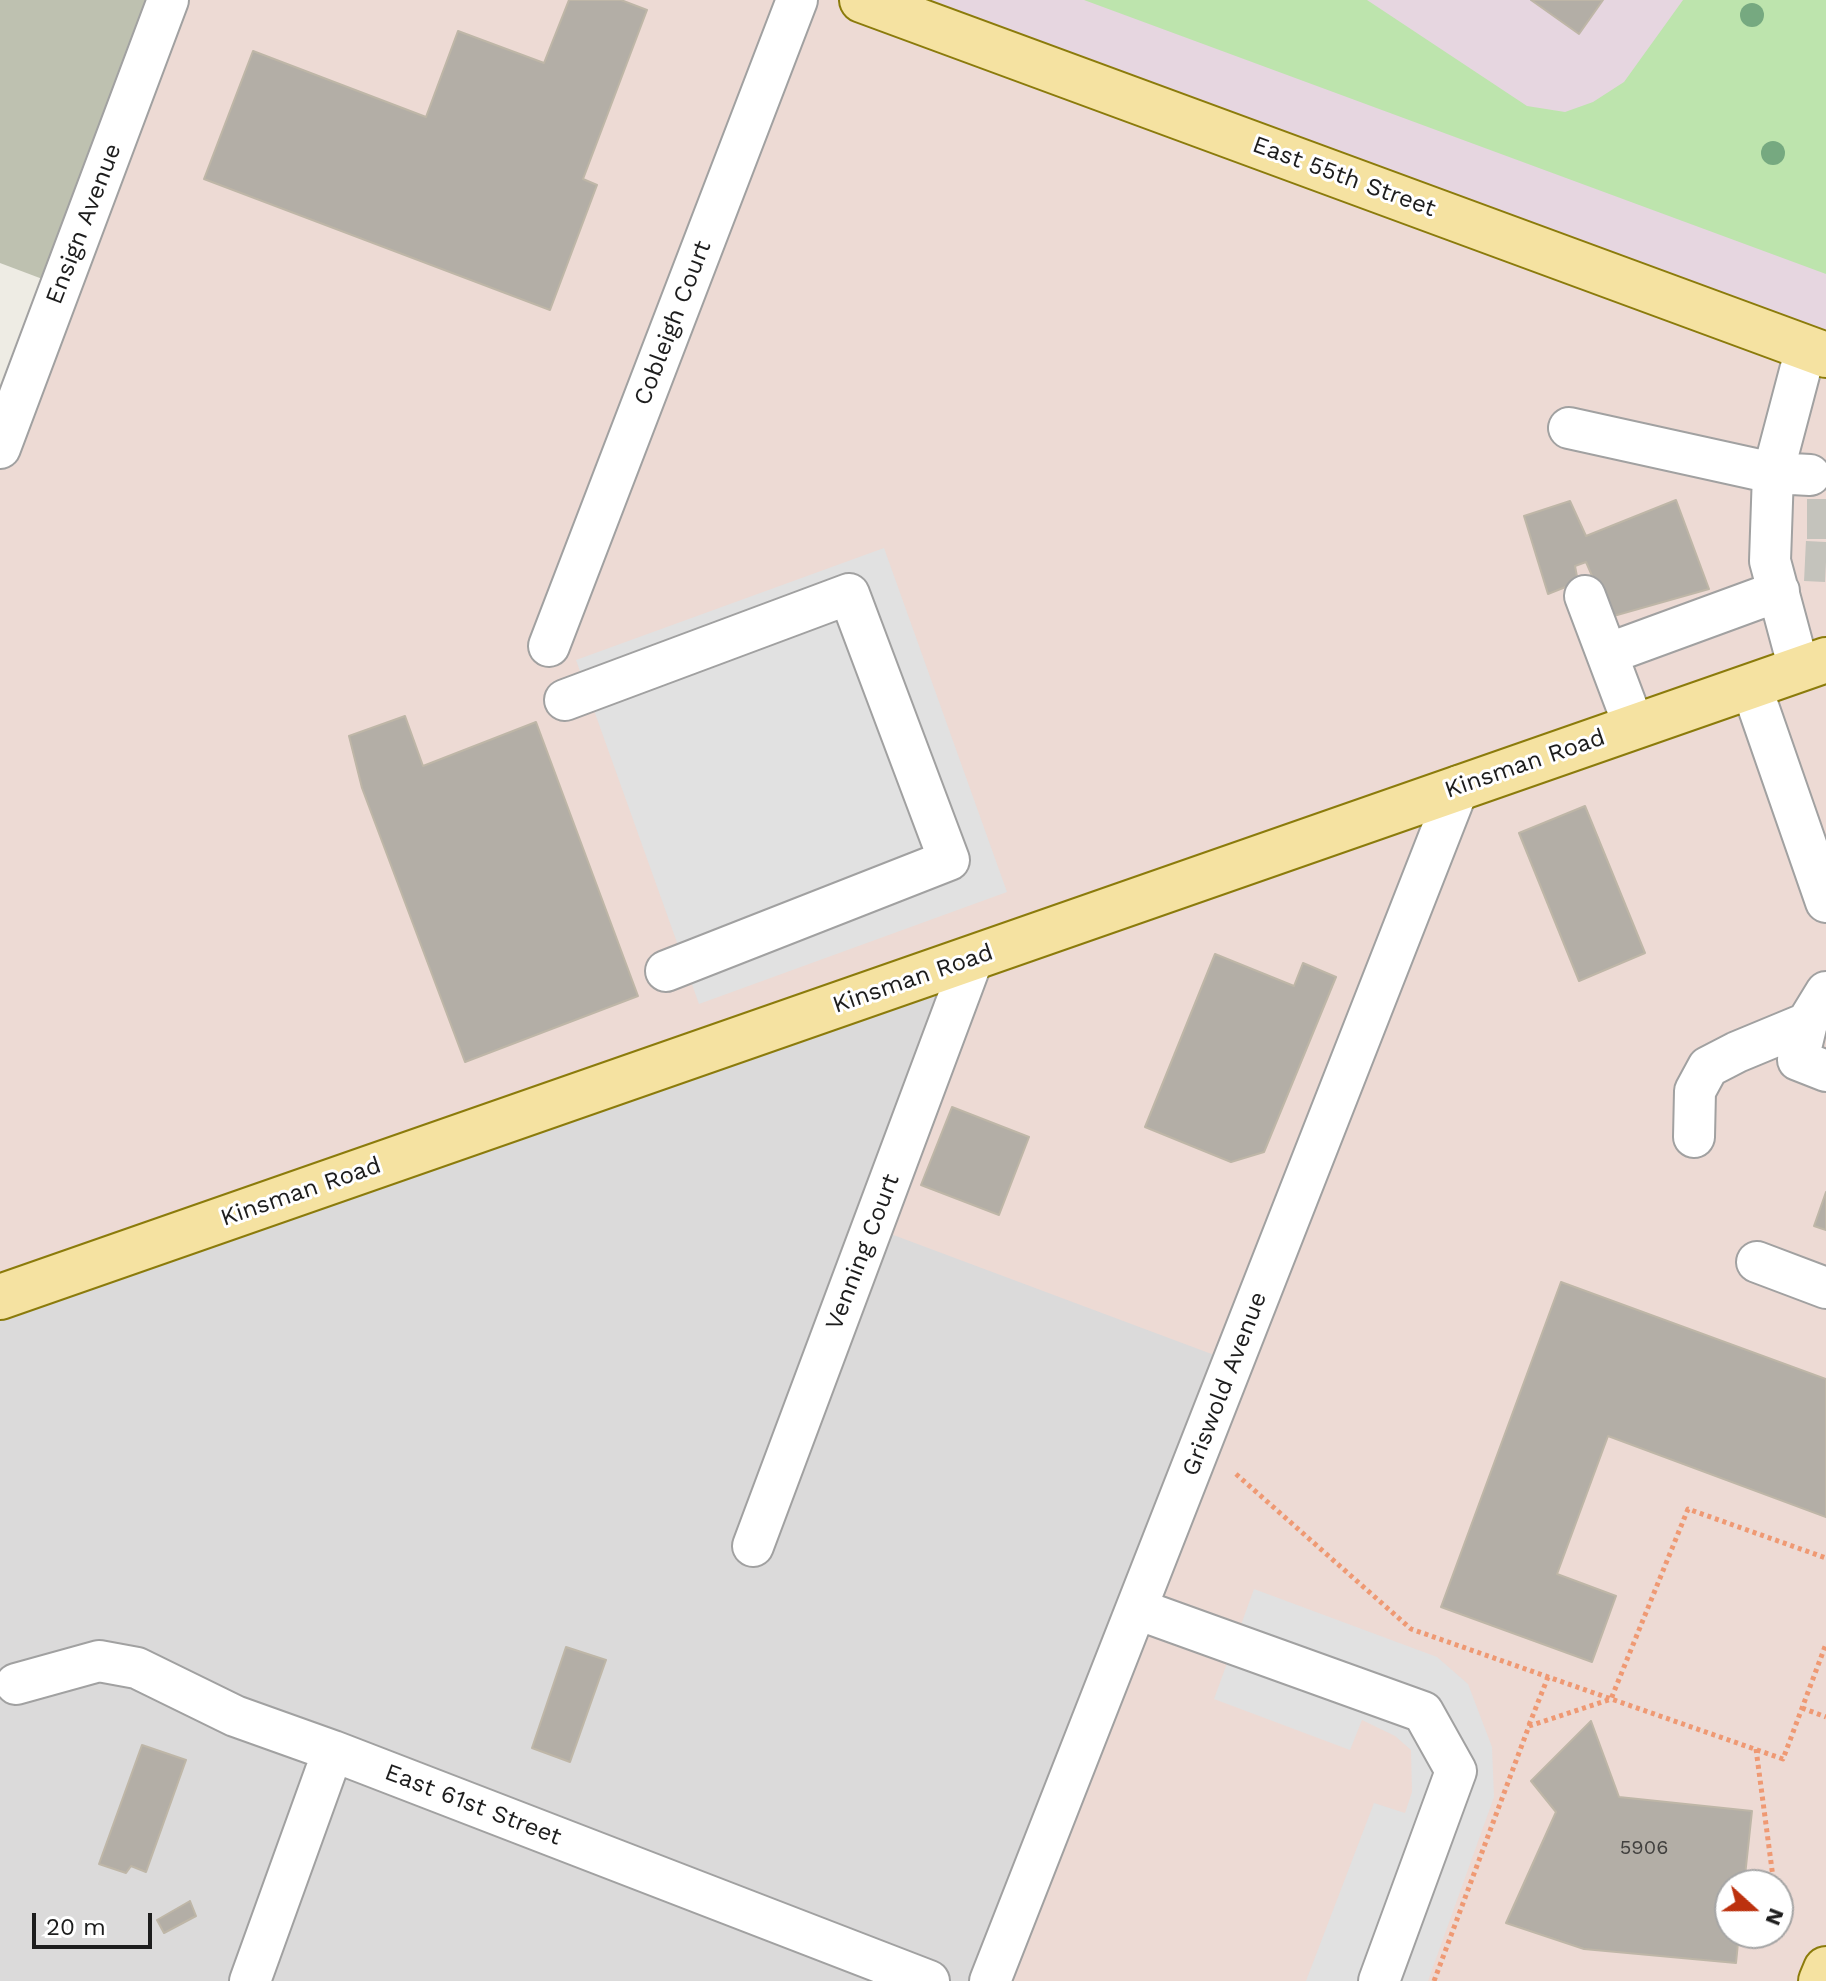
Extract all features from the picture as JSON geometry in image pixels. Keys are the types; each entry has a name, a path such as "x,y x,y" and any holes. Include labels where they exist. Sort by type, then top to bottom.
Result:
{"main road":[{"name":"East 55th Street","path":"862,0 1816,351"},
{"name":"Kinsman Road","path":"0,1297 1813,664"},
{"path":"1821,1981 1826,1969"}],"street":[{"name":"Ensign Avenue","path":"0,448 168,0"},
{"name":"Cobleigh Court","path":"549,646 797,0"},
{"path":"1813,664 1785,571 1792,474 1816,351"},
{"path":"1569,428 1792,474"},
{"path":"1607,654 1785,571"},
{"path":"565,700 849,594 949,860 666,971"},
{"path":"1585,596 1634,726"},
{"path":"1751,686 1826,902"},
{"name":"Griswold Avenue","path":"990,1981 1459,786"},
{"name":"Venning Court","path":"753,1546 973,958"},
{"path":"1816,1007 1798,1060 1826,1071"},
{"path":"1694,1137 1695,1091 1708,1067 1816,1007"},
{"path":"1757,1262 1826,1288"},
{"path":"1137,1609 1423,1712 1456,1771 1379,1981"},
{"name":"East 61st Street","path":"16,1684 99,1661 137,1668 235,1716 929,1981"},
{"path":"250,1981 333,1751"}],"path":[{"path":"1236,1474 1411,1629 1783,1759 1826,1644"},
{"path":"1529,1726 1611,1699 1688,1509 1826,1558"},
{"path":"1434,1981 1548,1677"},
{"path":"1802,1708 1826,1717"},
{"path":"1756,1749 1772,1869"}],"shaded area":[{"path":"0,0 168,0 61,286 0,263"},
{"path":"168,0 862,0 1826,355 1826,1969 1821,1981 990,1981 1233,1362 872,1227 973,959 0,1297 0,448"},
{"path":"862,0 1826,0 1826,355"},
{"path":"884,548 1007,892 699,1004 576,660"},
{"path":"973,958 1233,1362 990,1981 0,1981 0,1297"},
{"path":"1254,1589 1437,1657 1468,1684 1492,1747 1494,1797 1428,1981 1306,1981 1374,1803 1405,1813 1412,1792 1411,1750 1395,1736 1362,1720 1350,1750 1214,1699"}],"green space":[{"path":"1084,0 1367,0 1527,106 1565,112 1593,102 1624,82 1683,0 1826,0 1826,274"}],"building":[{"path":"569,0 621,0 647,10 583,179 597,185 550,310 204,179 253,51 426,117 458,31 544,63"},
{"path":"1531,0 1603,0 1579,34"},
{"path":"1676,500 1709,589 1610,617 1586,562 1575,566 1578,582 1548,594 1524,516 1570,501 1586,536"},
{"path":"405,716 423,766 536,722 638,996 465,1062 362,788 349,736"},
{"path":"1585,806 1645,953 1579,981 1519,833"},
{"path":"1215,954 1294,986 1303,963 1336,977 1264,1152 1231,1162 1145,1127"},
{"path":"952,1107 1029,1137 999,1215 921,1185"},
{"path":"1826,1192 1826,1230 1814,1226"},
{"path":"1561,1282 1826,1379 1826,1517 1608,1436 1557,1574 1616,1596 1592,1662 1441,1607"},
{"path":"566,1647 606,1660 570,1762 532,1748"},
{"path":"1591,1721 1619,1797 1752,1811 1746,1869 1714,1869 1714,1949 1737,1949 1736,1963 1584,1949 1506,1923 1556,1812 1531,1781"},
{"path":"142,1745 186,1760 146,1872 131,1866 126,1873 99,1864"},
{"path":"190,1901 196,1916 164,1933 157,1920"}],"tunnel":[{"path":"1807,519 1826,519"},
{"path":"1805,561 1826,562"}]}
